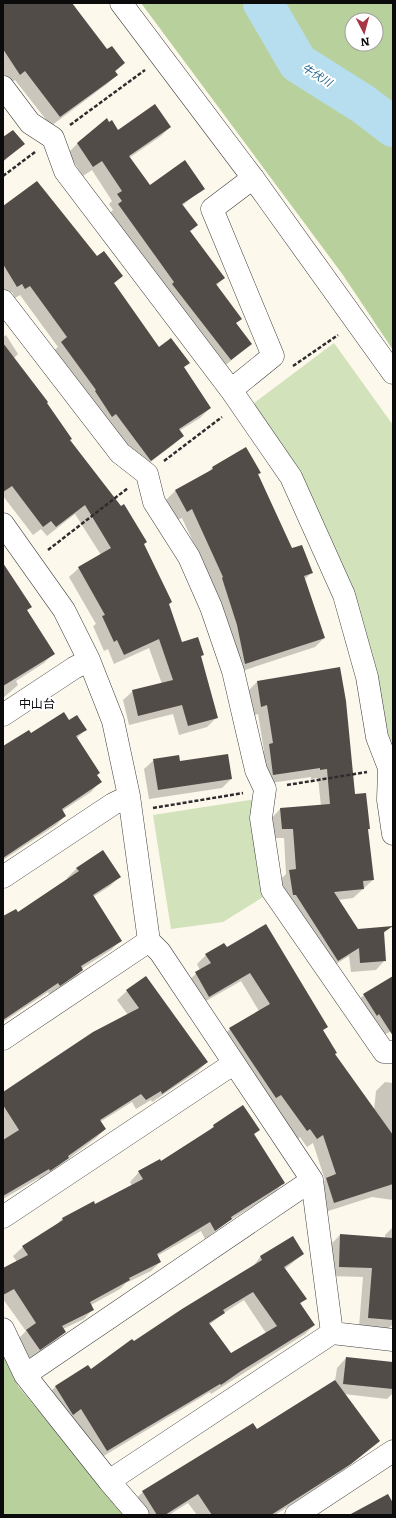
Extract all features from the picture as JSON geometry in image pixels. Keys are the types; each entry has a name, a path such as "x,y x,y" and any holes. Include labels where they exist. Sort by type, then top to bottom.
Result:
{"street":[{"path":"121,3 252,178 393,373"},
{"path":"3,87 30,123 53,138 65,171 231,390 291,478 344,595 367,677 377,738 389,768 388,800 393,834"},
{"path":"231,390 273,356 212,209 252,178"},
{"path":"3,301 120,453 146,474 154,502 189,557 211,607 233,671 256,770 265,789 261,818 272,890 384,1052 393,1052"},
{"path":"3,524 10,547 64,610 89,660 113,721 128,796 149,942 160,952 233,1064 312,1180 332,1333"},
{"path":"3,716 74,668 89,660"},
{"path":"3,877 113,804 128,796"},
{"path":"3,1039 149,942"},
{"path":"3,1217 233,1064"},
{"path":"25,1375 312,1180"},
{"path":"3,1329 25,1375 109,1481 138,1515"},
{"path":"109,1481 332,1333 393,1340"},
{"path":"296,1515 393,1451"}],"path":[{"path":"3,176 147,69"}],"green space":[{"path":"141,3 393,3 393,350 343,275"},
{"path":"334,343 393,425 393,745 388,734 378,681 350,582 294,463 254,403"},
{"path":"256,799 250,817 263,897 223,922 171,929 153,815"},
{"path":"3,1353 18,1386 125,1515 3,1515"}],"building":[{"path":"3,3 72,3 107,49 112,46 125,63 115,71 118,75 60,117 25,71 20,75 3,49"},
{"path":"155,104 171,127 129,156 150,185 185,160 205,189 182,204 198,225 190,231 225,278 216,284 242,319 236,323 252,344 231,360 172,284 174,282 118,204 122,201 117,194 122,191 102,161 93,167 77,143 107,118 109,122 112,120 118,130"},
{"path":"13,130 25,144 3,161 3,137"},
{"path":"37,181 97,256 104,251 123,276 114,283 159,347 171,338 190,363 184,367 211,408 179,429 184,436 151,461 116,414 112,417 95,391 96,390 61,342 67,337 30,286 25,289 22,284 17,287 3,264 3,206"},
{"path":"3,343 48,402 47,403 72,439 70,440 121,506 124,504 147,542 144,544 172,602 169,604 182,642 198,637 204,655 201,656 218,718 188,726 182,705 138,716 132,690 173,680 159,639 124,655 117,640 114,642 102,616 105,615 78,567 111,548 85,505 56,527 51,521 43,527 12,486 3,492"},
{"path":"246,447 261,473 258,474 292,548 302,545 313,573 304,576 325,638 245,664 237,625 222,578 223,577 192,509 187,512 175,490 213,469 212,467"},
{"path":"3,563 32,607 27,610 55,654 3,686"},
{"path":"340,667 346,701 355,794 366,793 370,829 368,829 374,880 363,881 364,889 334,892 358,929 393,926 384,932 386,961 360,963 359,948 338,961 296,895 293,895 289,870 296,869 293,829 282,829 280,808 330,804 327,769 320,770 320,768 273,775 269,744 273,743 267,705 261,707 257,681"},
{"path":"64,712 69,720 77,715 87,730 76,736 100,773 97,775 102,782 62,809 66,816 3,858 3,746 29,730 31,733"},
{"path":"228,754 232,779 158,790 153,759 179,755 180,761"},
{"path":"103,850 121,877 93,895 122,941 81,966 83,970 60,986 58,983 3,1020 3,916 16,909 18,912 79,871 76,868"},
{"path":"266,924 328,1027 323,1030 337,1053 335,1054 393,1135 393,1184 334,1203 326,1178 336,1174 323,1135 317,1139 310,1129 307,1131 281,1095 276,1098 229,1028 270,1004 250,973 209,997 195,972 211,963 205,954 224,943 227,947"},
{"path":"146,976 208,1062 162,1094 161,1091 146,1100 141,1094 100,1120 106,1129 68,1156 69,1158 50,1171 49,1169 3,1196 3,1140 19,1130 3,1105 3,1092 93,1032 139,1008 126,990"},
{"path":"393,976 393,1036 379,1014 377,1016 363,994"},
{"path":"243,1105 260,1130 254,1134 285,1183 231,1217 232,1219 215,1231 210,1222 157,1254 161,1262 129,1278 130,1280 90,1302 94,1310 62,1326 66,1332 40,1350 26,1330 36,1323 14,1289 3,1295 3,1268 28,1255 22,1246 63,1220 62,1218 94,1201 95,1204 143,1179 138,1171 160,1159 161,1161 214,1127 213,1125"},
{"path":"340,1234 393,1238 393,1320 368,1318 372,1268 339,1267"},
{"path":"293,1236 304,1254 284,1267 307,1299 300,1303 315,1325 221,1385 220,1384 107,1451 81,1409 73,1415 55,1386 88,1365 91,1369 132,1339 134,1341 182,1309 262,1260 260,1256","holes":["253,1292 277,1326 231,1353 209,1323 225,1313 223,1310"]},
{"path":"346,1357 393,1362 393,1389 343,1384"},
{"path":"335,1380 380,1441 351,1464 271,1515 212,1515 198,1494 165,1515 157,1515 142,1491 253,1423 257,1429"},
{"path":"388,1494 393,1503 393,1515 349,1515"}],"waterway":[{"name":"牛伏川","path":"263,3 298,63 363,104 393,127"}],"district":[{"name":"中山台","path":"37,704"}]}
